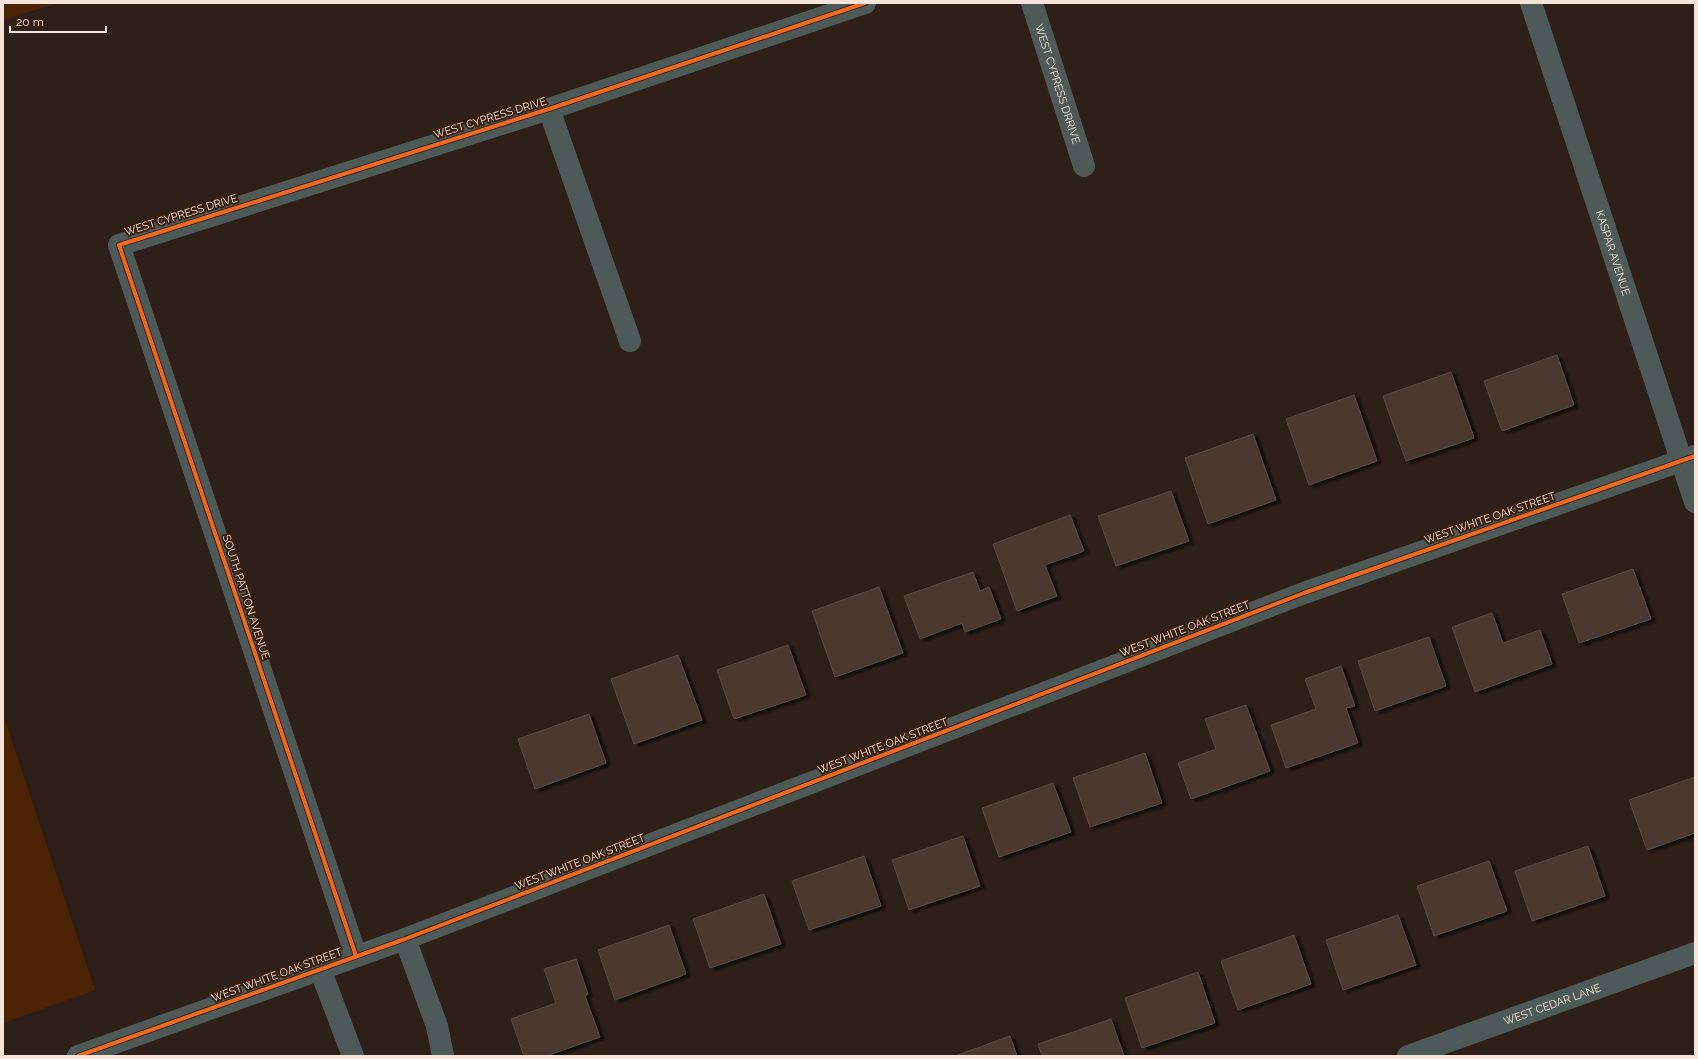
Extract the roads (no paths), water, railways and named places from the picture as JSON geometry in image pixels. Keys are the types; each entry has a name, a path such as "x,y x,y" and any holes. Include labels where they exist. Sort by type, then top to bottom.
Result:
{"street":[{"name":"WEST CYPRESS DRIVE","path":"119,245 549,109 865,3"},
{"name":"WEST CYPRESS DRRIVE","path":"1032,3 1084,166"},
{"name":"KASPAR AVENUE","path":"1531,3 1688,458 1695,502"},
{"name":"WEST CYPRESS DRIVE","path":"549,109 630,341"},
{"name":"SOUTH PATTON AVENUE","path":"119,245 356,956"},
{"name":"WEST WHITE OAK STREET","path":"78,1056 356,956 405,940 1297,596 1688,458"},
{"path":"405,940 437,1026 443,1056"},
{"name":"WEST CEDAR LANE","path":"1408,1056 1695,953"},
{"name":"WEST WHITE OAK STREET","path":"320,969 353,1056"}]}
